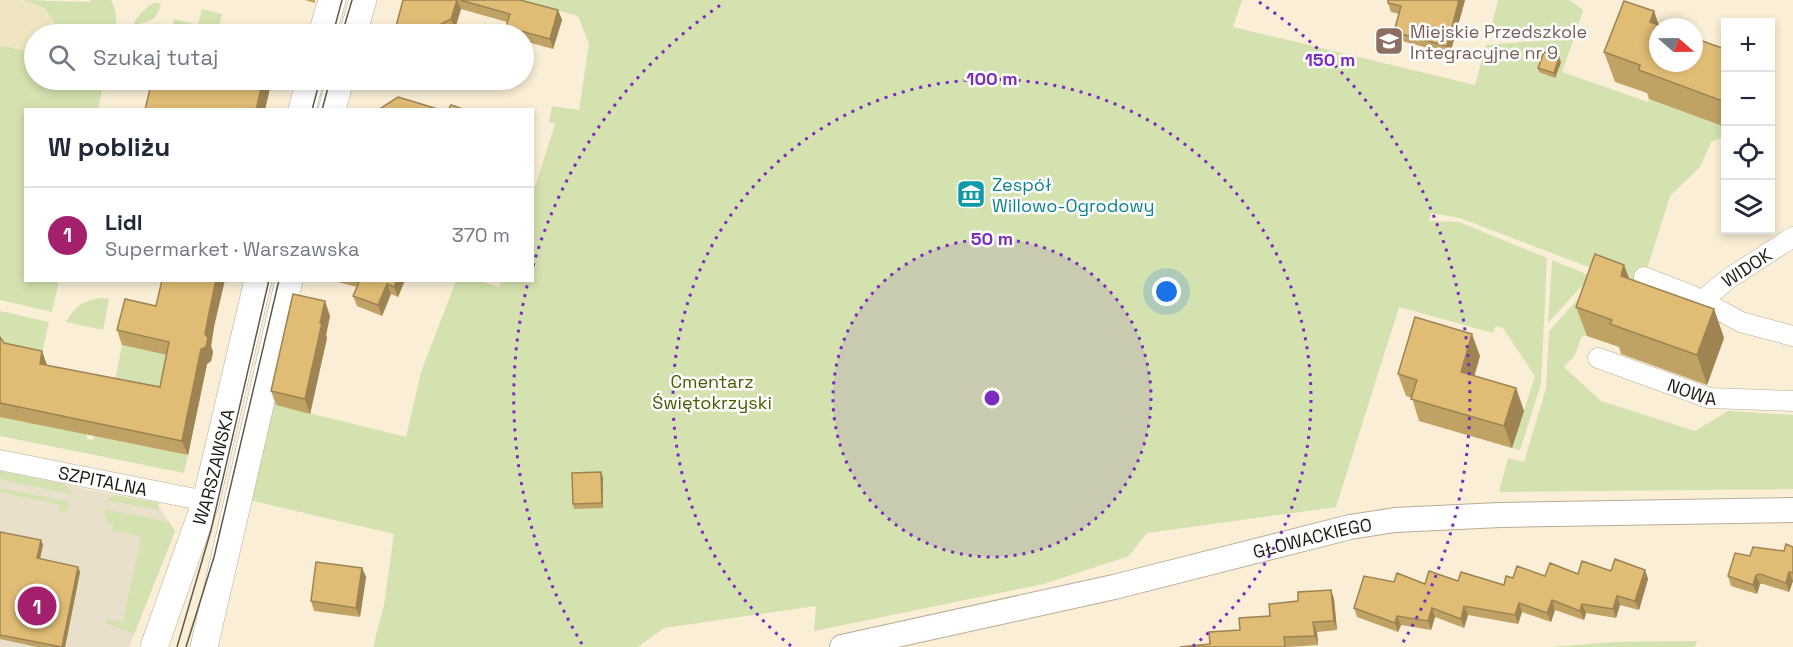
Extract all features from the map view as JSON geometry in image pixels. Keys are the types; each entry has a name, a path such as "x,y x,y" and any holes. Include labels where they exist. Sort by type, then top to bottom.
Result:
{"main road":[{"path":"325,24 332,0"},
{"path":"356,24 363,0"},
{"path":"303,108 307,90"},
{"path":"333,108 337,90"},
{"name":"WARSZAWSKA","path":"160,645 206,501 258,282"},
{"name":"WARSZAWSKA","path":"204,647 289,282"}],"street":[{"name":"WIDOK","path":"1702,301 1728,279 1793,237"},
{"path":"1644,277 1702,301 1741,322 1793,336"},
{"name":"NOWA","path":"1598,358 1709,398 1793,401"},
{"name":"SZPITALNA","path":"0,460 206,501"},
{"name":"GŁOWACKIEGO","path":"842,647 1114,587 1350,527 1395,520 1500,515 1793,510"}],"shaded area":[{"path":"0,471 157,504 175,531 129,647 0,647"}],"green space":[{"path":"23,0 90,2 90,0 111,0 116,24 55,24 44,8"},
{"name":"Cmentarz Świętokrzyski","path":"518,0 1242,0 1233,27 1475,85 1486,45 1574,38 1562,72 1648,102 1649,99 1721,126 1721,138 1711,142 1700,167 1670,196 1646,272 1639,270 1633,284 1460,218 1431,213 1429,221 1459,222 1547,258 1541,384 1520,450 1512,448 1535,376 1503,328 1496,326 1493,333 1399,307 1336,507 1147,533 1129,556 1044,584 814,631 816,606 664,628 638,647 373,647 384,605 394,534 249,500 272,404 406,437 421,372 456,282 483,282 499,287 501,282 534,282 534,190 555,124 549,122 552,106 579,110 589,44 578,16"},
{"path":"1498,0 1569,0 1583,10 1578,26 1490,32"},
{"path":"154,3 161,3 155,17 149,21 134,24 137,18"},
{"path":"202,9 222,14 220,24 198,24"},
{"path":"174,19 194,24 173,24"},
{"path":"0,45 24,51 24,90 102,90 98,108 24,108 24,282 59,282 52,312 0,300"},
{"path":"1552,260 1591,276 1548,323"},
{"path":"1597,278 1587,336 1582,336 1575,355 1564,367 1601,401 1695,431 1728,411 1793,415 1793,489 1499,492 1508,458 1524,462 1546,388 1549,331"},
{"path":"109,299 103,330 66,322 80,305 89,300"},
{"path":"0,311 49,322 42,353 0,344"},
{"path":"122,345 175,357 165,402 113,392"},
{"path":"0,416 87,434 87,439 93,440 94,436 188,455 184,473 0,436"},
{"path":"0,471 65,484 74,495 0,479"},
{"path":"0,488 66,501 69,503 68,509 65,512 59,512 60,505 0,492"},
{"path":"116,495 159,503 158,510 106,500"},
{"path":"105,509 169,522 175,531 134,634 106,623 107,619 123,622 141,537 112,530 114,524 108,523 104,513"},
{"path":"1697,641 1695,647 1550,647 1615,642"}],"sand":[{"path":"0,0 36,4 55,24 24,24 24,51 0,45"}],"building":[{"path":"403,0 457,0 451,19 441,24 397,24"},
{"path":"460,0 520,0 558,10 550,39 534,35 534,24 507,24 510,14"},
{"path":"1388,0 1459,0 1447,46 1394,32 1401,6 1388,3"},
{"path":"1624,1 1654,11 1651,18 1649,18 1649,72 1703,72 1703,41 1721,48 1721,101 1639,70 1640,65 1604,52"},
{"path":"1544,52 1559,57 1554,73 1538,68"},
{"path":"150,90 261,90 256,108 145,108"},
{"path":"398,97 434,108 381,108"},
{"path":"1595,254 1624,265 1621,276 1714,309 1697,355 1610,324 1612,320 1576,307"},
{"path":"162,282 216,282 205,334 208,338 206,347 201,349 182,441 0,403 0,337 4,343 42,351 40,364 160,387 169,342 117,330 125,299 156,306"},
{"path":"359,282 396,282 394,287 387,284 378,305 353,296"},
{"path":"293,294 325,301 305,399 271,391"},
{"path":"1415,317 1472,334 1461,372 1516,388 1504,426 1411,399 1417,380 1398,374"},
{"path":"601,472 602,503 573,504 572,473"},
{"path":"0,532 41,540 37,558 78,567 62,647 0,635"},
{"path":"1786,544 1793,547 1793,573 1789,572 1786,583 1760,574 1756,575 1753,585 1728,576 1735,553 1750,556 1753,547 1784,551"},
{"path":"1615,559 1645,570 1635,601 1617,596 1613,609 1582,604 1580,611 1552,600 1547,613 1519,603 1515,615 1464,606 1461,619 1432,608 1428,621 1397,616 1395,623 1354,608 1364,576 1394,582 1397,573 1425,584 1429,571 1458,581 1461,572 1504,585 1506,576 1513,578 1517,566 1545,576 1550,563 1578,574 1582,561 1611,571"},
{"path":"316,562 362,568 356,608 311,601"},
{"path":"1331,590 1334,621 1313,622 1315,636 1284,637 1285,647 1180,647 1210,644 1209,632 1240,630 1239,618 1270,616 1269,604 1298,601 1298,592"}],"tram line":[{"path":"336,24 342,0"},
{"path":"345,24 352,0"},
{"path":"313,108 317,90"},
{"path":"323,108 327,90"},
{"path":"177,647 211,530 269,282"},
{"path":"186,647 214,557 279,282"}],"place":[{"name":"Miejskie Przedszkole Integracyjne nr 9","path":"1389,41"},
{"name":"Zespół Willowo-Ogrodowy","path":"971,194"},
{"name":"Lidl","path":"37,606"}]}
